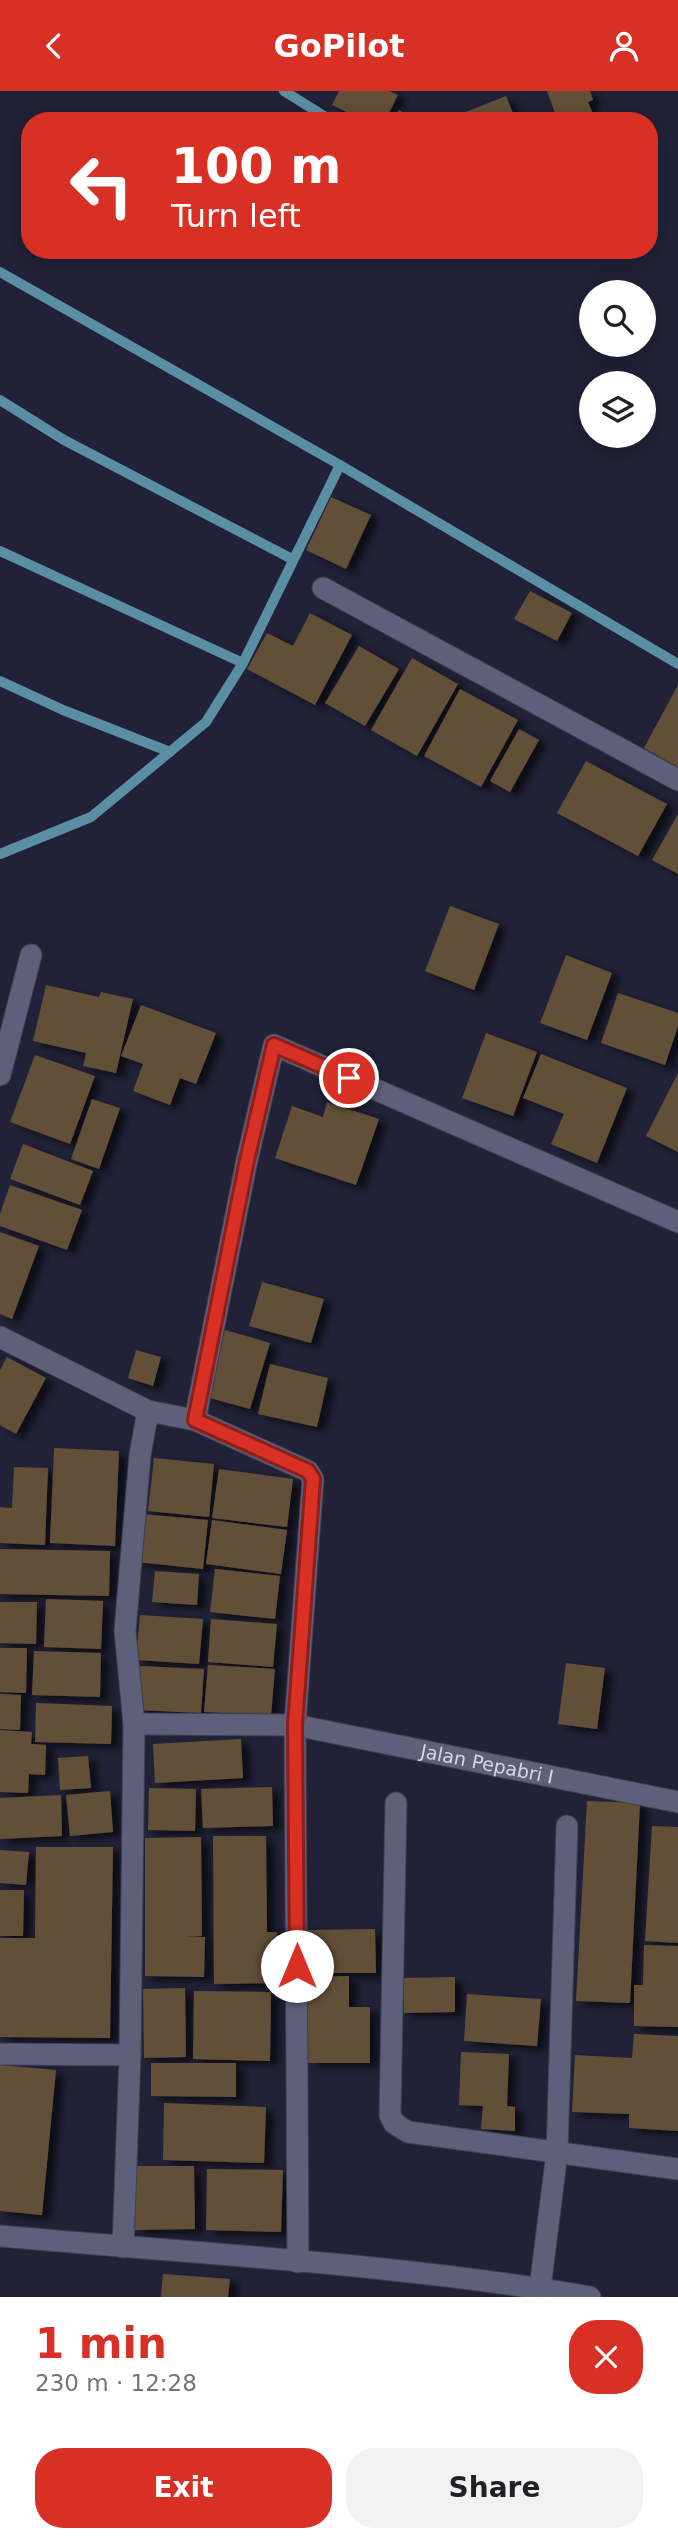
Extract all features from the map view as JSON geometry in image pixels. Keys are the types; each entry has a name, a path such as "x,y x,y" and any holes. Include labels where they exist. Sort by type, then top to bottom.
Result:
{"street":[{"path":"323,588 678,780"},
{"path":"0,1075 31,955"},
{"path":"195,1420 247,1160 274,1045 678,1222"},
{"path":"0,1337 148,1411 195,1420 308,1471 313,1479 295,1725 298,2262"},
{"path":"124,2247 130,2055 134,1724 125,1631 140,1455 148,1411"},
{"name":"Jalan Pepabri I","path":"134,1724 295,1725 678,1802"},
{"path":"396,1803 390,2115 394,2123 408,2132 678,2169"},
{"path":"540,2288 557,2153 567,1826"},
{"path":"0,2054 130,2055"},
{"path":"0,2237 298,2262 540,2288 590,2297"}],"building":[{"path":"339,91 389,91 398,95 390,112 346,112 332,105"},
{"path":"547,91 590,91 593,100 588,102 592,112 555,112"},
{"path":"506,96 512,112 466,112"},
{"path":"331,497 371,515 346,569 306,550"},
{"path":"530,591 572,613 557,641 514,619"},
{"path":"310,613 352,635 315,705 247,669 267,633 293,646"},
{"path":"359,646 399,669 365,726 325,703"},
{"path":"412,658 458,684 417,756 371,730"},
{"path":"678,685 678,767 644,748"},
{"path":"460,689 518,720 481,787 424,756"},
{"path":"519,729 539,740 510,792 490,781"},
{"path":"586,761 667,804 638,856 557,813"},
{"path":"678,814 678,874 652,860"},
{"path":"450,906 499,924 474,990 425,971"},
{"path":"566,955 612,973 587,1040 540,1023"},
{"path":"46,985 99,997 101,992 133,999 116,1073 83,1066 86,1053 33,1041"},
{"path":"618,993 678,1013 678,1026 665,1065 601,1043"},
{"path":"141,1005 216,1033 196,1084 180,1078 170,1105 133,1091 143,1064 121,1056"},
{"path":"486,1033 537,1052 513,1116 462,1098"},
{"path":"541,1054 627,1088 597,1163 551,1144 564,1114 523,1098"},
{"path":"35,1055 95,1076 70,1144 10,1122"},
{"path":"678,1073 678,1152 646,1136"},
{"path":"92,1099 120,1108 99,1169 71,1159"},
{"path":"327,1102 379,1119 356,1185 275,1158 292,1106 323,1117"},
{"path":"23,1144 93,1171 80,1205 10,1179"},
{"path":"10,1185 82,1210 67,1250 0,1226 0,1214"},
{"path":"0,1232 39,1246 12,1319 0,1314"},
{"path":"262,1282 324,1299 311,1343 249,1326"},
{"path":"225,1330 270,1343 250,1409 206,1397"},
{"path":"136,1350 161,1357 153,1386 128,1378"},
{"path":"7,1357 46,1378 16,1434 0,1425 0,1370"},
{"path":"270,1364 328,1378 317,1427 258,1414"},
{"path":"54,1448 119,1451 115,1546 50,1543"},
{"path":"154,1458 214,1464 209,1517 148,1511"},
{"path":"14,1467 48,1468 45,1545 0,1543 0,1507 12,1508"},
{"path":"219,1469 293,1479 287,1527 212,1518"},
{"path":"142,1514 208,1520 203,1569 137,1562"},
{"path":"212,1520 287,1530 281,1574 206,1564"},
{"path":"0,1549 110,1551 109,1596 0,1594"},
{"path":"215,1569 280,1576 275,1619 210,1612"},
{"path":"155,1571 199,1574 197,1605 152,1602"},
{"path":"46,1599 103,1601 101,1649 44,1647"},
{"path":"0,1602 37,1602 36,1644 0,1643"},
{"path":"140,1615 203,1619 199,1664 136,1660"},
{"path":"211,1619 277,1624 273,1667 208,1662"},
{"path":"0,1648 27,1648 26,1693 0,1692"},
{"path":"34,1651 101,1653 100,1697 32,1695"},
{"path":"566,1663 605,1668 597,1729 558,1724"},
{"path":"208,1665 275,1669 271,1715 204,1712"},
{"path":"140,1666 204,1669 201,1713 137,1710"},
{"path":"0,1694 21,1695 20,1730 0,1729"},
{"path":"36,1703 112,1706 111,1744 35,1742"},
{"path":"0,1730 32,1732 31,1744 46,1745 45,1775 29,1774 28,1793 0,1792"},
{"path":"241,1739 243,1778 155,1783 153,1744"},
{"path":"88,1756 91,1788 60,1790 58,1758"},
{"path":"272,1787 273,1826 203,1828 201,1789"},
{"path":"149,1788 196,1789 195,1831 148,1830"},
{"path":"110,1791 113,1832 70,1836 66,1795"},
{"path":"61,1795 62,1836 0,1839 0,1798"},
{"path":"587,1801 640,1803 630,2003 576,2001"},
{"path":"652,1826 678,1827 678,1943 645,1941"},
{"path":"213,1836 266,1836 267,1932 277,1932 278,1983 214,1984"},
{"path":"201,1837 202,1936 186,1937 205,1937 204,1977 145,1976 145,1838"},
{"path":"36,1847 113,1847 110,2038 0,2037 0,1938 35,1938"},
{"path":"0,1850 29,1852 26,1885 0,1883"},
{"path":"0,1890 24,1890 23,1936 0,1936"},
{"path":"375,1929 376,1973 304,1973 303,1930"},
{"path":"644,1945 678,1946 678,2027 634,2026 634,1985 643,1985"},
{"path":"349,1976 349,2007 370,2007 370,2063 308,2063 308,1977"},
{"path":"455,1977 455,2012 404,2013 404,1978"},
{"path":"185,1988 186,2057 144,2058 143,1989"},
{"path":"194,1991 271,1992 270,2061 193,2059"},
{"path":"467,1994 541,1999 537,2046 464,2041"},
{"path":"634,2034 678,2036 678,2131 629,2128 629,2114 572,2112 575,2055 632,2058"},
{"path":"461,2052 509,2054 507,2106 515,2107 515,2131 481,2129 483,2106 459,2105"},
{"path":"151,2063 236,2063 236,2097 151,2096"},
{"path":"0,2065 56,2070 42,2215 0,2211"},
{"path":"164,2103 266,2107 264,2163 163,2160"},
{"path":"134,2166 194,2166 195,2229 135,2230"},
{"path":"207,2169 283,2170 281,2232 206,2230"},
{"path":"163,2274 230,2279 228,2297 161,2297"}],"waterway":[{"path":"284,91 318,112"},
{"path":"0,272 340,465 243,663 206,722 91,817 0,854"},
{"path":"0,400 64,440 292,559"},
{"path":"340,465 678,664"},
{"path":"0,551 243,663"},
{"path":"0,681 63,710 170,752"}],"route":[{"path":"297,1966 295,1725 313,1479 308,1471 195,1420 247,1160 274,1045 349,1078"}]}
